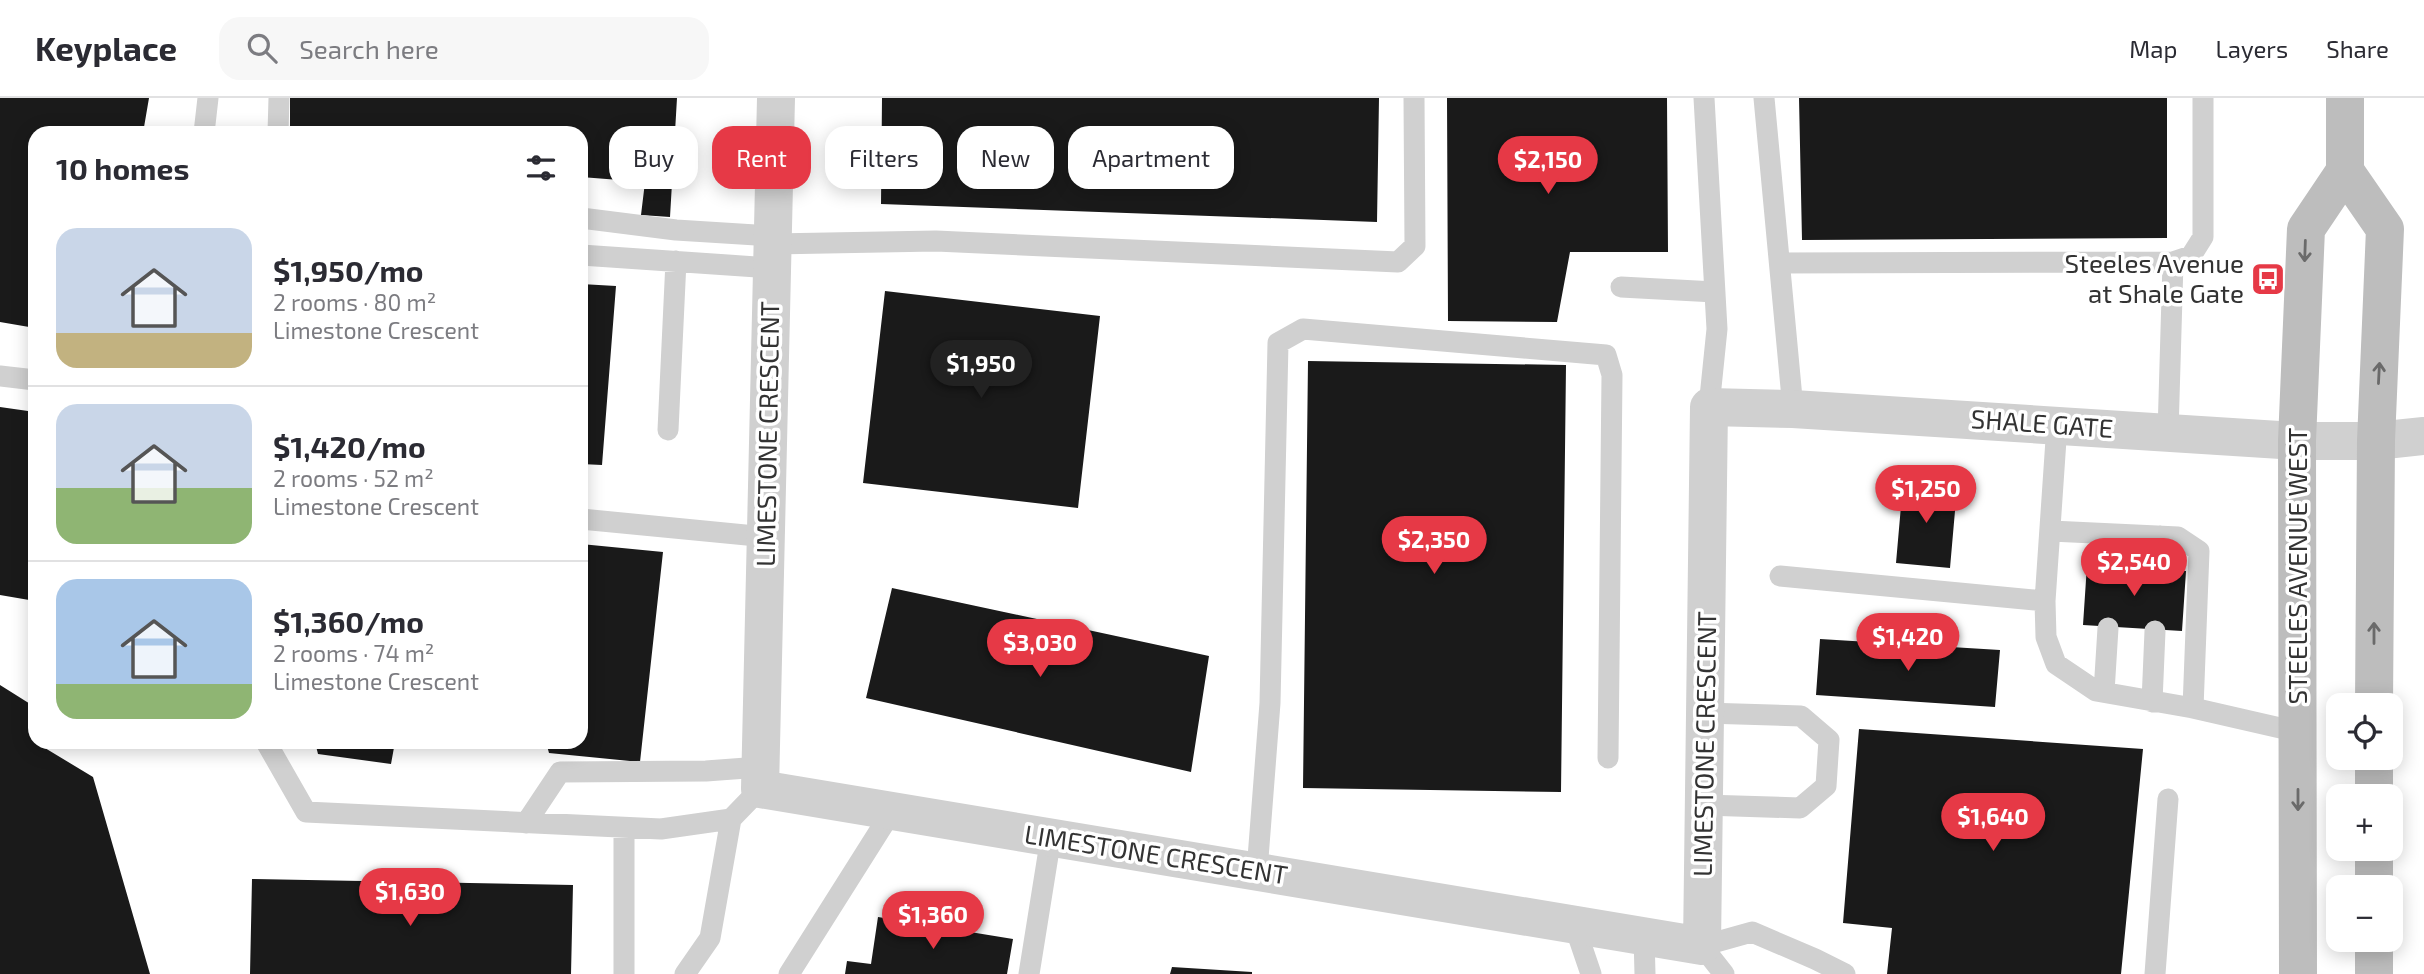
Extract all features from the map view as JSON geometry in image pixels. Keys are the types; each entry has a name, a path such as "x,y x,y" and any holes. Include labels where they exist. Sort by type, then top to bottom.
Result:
{"main road":[{"path":"2345,98 2345,171 2385,229 2375,441 2374,693"},
{"name":"STEELES AVENUE WEST","path":"2298,974 2297,441 2305,229 2345,171"},
{"path":"2374,952 2374,974"}],"street":[{"name":"LIMESTONE CRESCENT","path":"776,98 760,778 892,811 1644,936 1713,960 1704,805 1709,407"},
{"name":"SHALE GATE","path":"1709,407 1794,409 2297,441 2375,441 2424,436"}],"lane":[{"path":"205,126 208,98"},
{"path":"278,126 279,98"},
{"path":"588,255 676,261 773,249 936,241 1398,262 1415,246 1414,98"},
{"path":"1704,98 1717,330 1709,407"},
{"path":"1764,98 1794,409"},
{"path":"1780,263 2172,262 2190,256 2203,237 2203,98"},
{"path":"588,219 676,230 773,249"},
{"path":"668,430 676,261"},
{"path":"2168,433 2172,262"},
{"path":"1620,287 1715,292"},
{"path":"1257,871 1270,703 1278,343 1303,329 1606,355 1612,375 1608,758"},
{"path":"0,376 28,379"},
{"path":"2057,425 2045,601 2046,637 2056,664 2096,691 2193,708 2298,732"},
{"path":"588,520 766,537"},
{"path":"2051,531 2178,537 2199,551 2193,708"},
{"path":"2110,567 2112,534"},
{"path":"2158,569 2160,536"},
{"path":"1780,576 2045,601"},
{"path":"2104,692 2108,628"},
{"path":"2152,702 2155,631"},
{"path":"1704,805 1800,808 1826,786 1829,740 1801,716 1705,713"},
{"path":"270,749 306,812 661,829 731,819"},
{"path":"526,822 560,772 706,771 760,778 731,819 710,938 685,974"},
{"path":"2155,974 2168,799"},
{"path":"789,974 892,811"},
{"path":"624,828 624,974"},
{"path":"1029,974 1051,838"},
{"path":"1574,924 1591,974"},
{"path":"1713,960 1752,932 1845,974"},
{"path":"1644,936 1645,974"}],"building":[{"path":"0,98 149,98 144,126 28,126 28,327 0,322"},
{"path":"290,98 677,98 675,126 609,126 609,179 588,178 588,126 290,126"},
{"path":"882,98 1379,98 1377,222 881,204 881,189 943,189 943,126 882,126"},
{"path":"1447,98 1667,98 1668,252 1570,252 1557,322 1448,321"},
{"path":"1799,98 2167,98 2167,238 1802,240"},
{"path":"644,189 672,189 670,217 641,215"},
{"path":"588,284 616,286 602,465 588,464"},
{"path":"885,291 1100,316 1078,508 863,483"},
{"path":"1308,361 1566,365 1561,792 1303,788"},
{"path":"0,407 28,411 28,600 0,595"},
{"path":"1903,483 1957,488 1950,568 1896,563"},
{"path":"588,545 663,552 640,762 549,753 548,749 588,749"},
{"path":"2087,565 2186,571 2182,631 2083,625"},
{"path":"892,588 1209,656 1191,772 866,698"},
{"path":"1820,639 2000,650 1995,707 1816,695"},
{"path":"0,685 28,703 28,749 47,749 93,777 150,974 0,974"},
{"path":"1859,729 2143,749 2121,974 1887,974 1892,928 1843,923"},
{"path":"317,749 394,749 391,764 318,754"},
{"path":"252,879 573,885 571,974 250,974"},
{"path":"878,917 1013,939 1007,974 845,974 847,961 871,964"},
{"path":"1172,967 1252,972 1252,974 1170,974"}],"place":[{"name":"Steeles Avenue at Shale Gate","path":"2268,279"}]}
